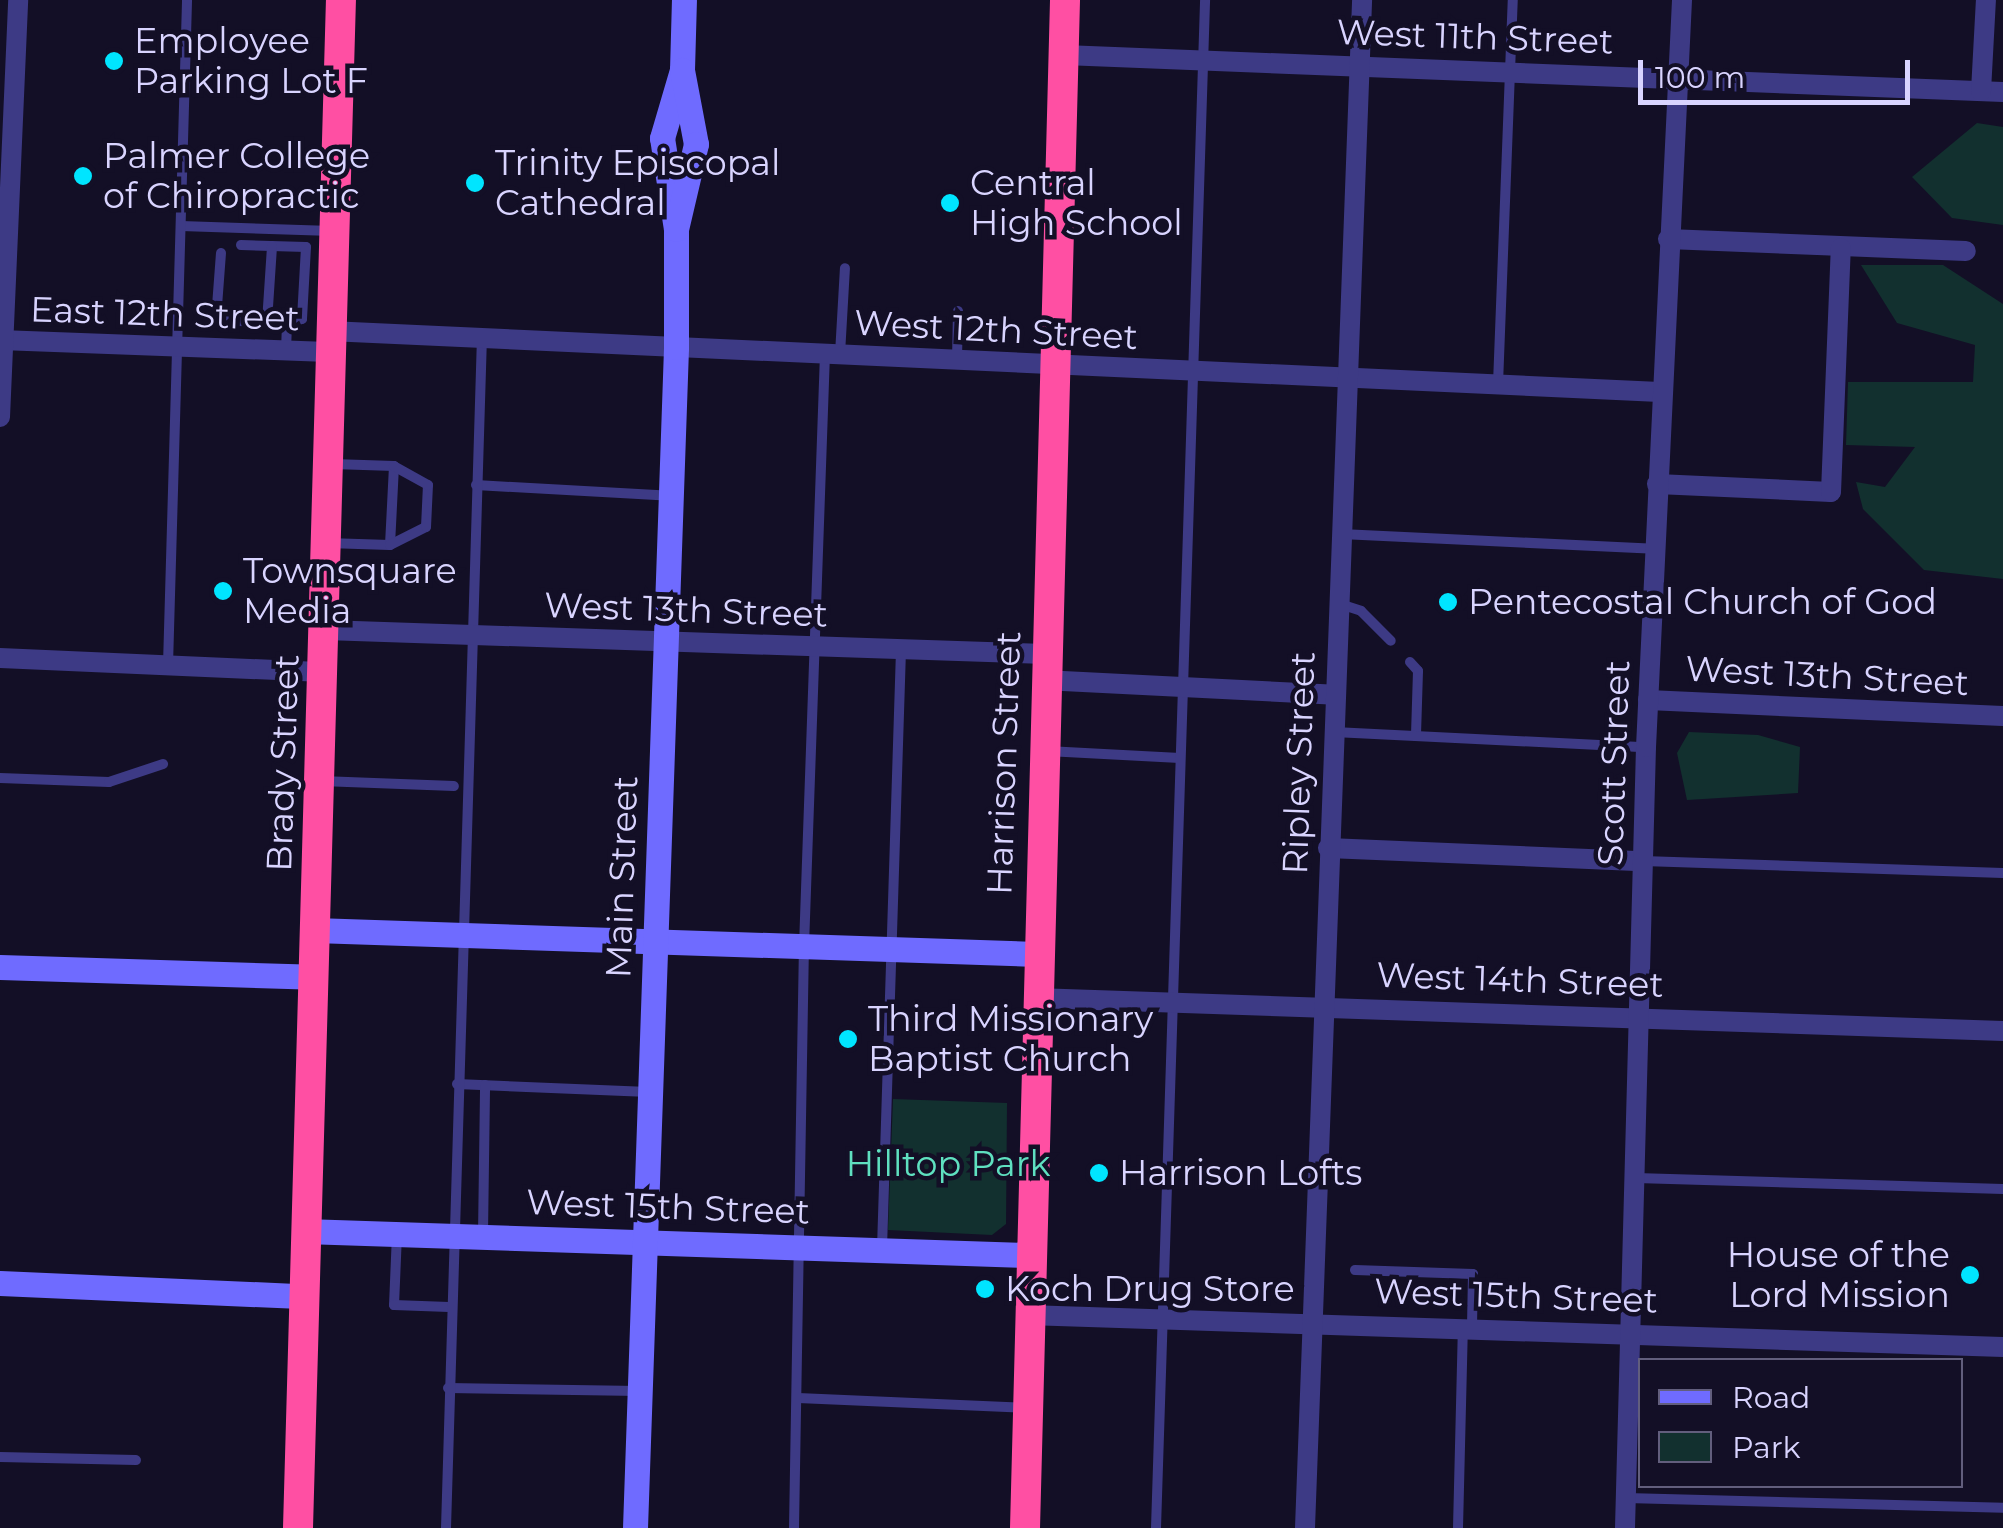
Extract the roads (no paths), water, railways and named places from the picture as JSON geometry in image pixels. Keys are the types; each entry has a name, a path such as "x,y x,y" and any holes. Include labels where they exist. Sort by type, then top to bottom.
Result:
{"highway":[{"name":"Brady Street","path":"298,1528 325,630 329,342 317,300 333,231 341,0"},
{"name":"Harrison Street","path":"1024,1528 1034,998 1065,0"}],"street":[{"path":"0,416 9,22 18,0"},
{"name":"Main Street","path":"635,1528 676,347 676,229 696,144 682,70 684,0"},
{"name":"Ripley Street","path":"1306,1528 1322,1008 1362,0"},
{"name":"Scott Street","path":"1625,1528 1646,747 1660,392 1682,0"},
{"path":"1981,92 1986,0"},
{"name":"West 11th Street","path":"1064,55 2003,92"},
{"path":"1668,240 1966,251"},
{"path":"1657,484 1831,492 1841,248"},
{"name":"West 12th Street","path":"329,342 482,338 957,359 1056,368 1660,392"},
{"name":"East 12th Street","path":"2,340 286,351 329,342"},
{"name":"West 13th Street","path":"325,630 901,650 1182,688 1335,695"},
{"path":"0,658 324,672"},
{"name":"West 13th Street","path":"1648,700 2003,716"},
{"path":"1328,848 1642,861"},
{"path":"314,930 1036,954"},
{"path":"0,967 312,977"},
{"name":"West 14th Street","path":"1034,998 2003,1031"},
{"name":"West 15th Street","path":"304,1230 1028,1255"},
{"path":"0,1283 302,1296"},
{"name":"West 15th Street","path":"1027,1315 2003,1347"}],"lane":[{"path":"168,666 188,0"},
{"path":"1156,1528 1205,0"},
{"path":"1498,384 1513,0"},
{"path":"181,226 333,231"},
{"path":"285,229 285,246"},
{"path":"221,253 216,320 302,320 317,300 306,247 241,245"},
{"path":"268,322 272,246"},
{"path":"794,1528 803,1247 804,946 815,646 832,354 845,268"},
{"path":"957,359 958,310"},
{"path":"286,351 287,323"},
{"path":"446,1528 450,1234 482,338"},
{"path":"326,543 390,545 426,527 428,485 394,466 327,464"},
{"path":"390,545 394,466"},
{"path":"476,485 671,496"},
{"path":"1341,534 1654,549"},
{"path":"1338,604 1361,612 1390,641"},
{"path":"882,1249 901,650"},
{"path":"1410,662 1418,671 1416,736"},
{"path":"1334,732 1646,747"},
{"path":"1041,751 1180,758"},
{"path":"0,778 109,782 163,764"},
{"path":"320,781 454,786"},
{"path":"1642,861 2003,873"},
{"path":"457,1084 650,1092"},
{"path":"484,1235 486,1085"},
{"path":"1636,1178 2003,1190"},
{"path":"397,1233 394,1305 449,1307"},
{"path":"1355,1270 1473,1274 1458,1528"},
{"path":"448,1388 640,1391"},
{"path":"798,1398 1025,1408"},
{"path":"0,1457 136,1460"},
{"path":"1626,1498 2003,1508"}],"place":[{"name":"Employee Parking Lot F","path":"114,61"},
{"name":"Palmer College of Chiropractic","path":"83,176"},
{"name":"Trinity Episcopal Cathedral","path":"475,183"},
{"name":"Central High School","path":"950,203"},
{"name":"Townsquare Media","path":"223,591"},
{"name":"Pentecostal Church of God","path":"1448,602"},
{"name":"Third Missionary Baptist Church","path":"848,1039"},
{"name":"Harrison Lofts","path":"1099,1173"},
{"name":"House of the Lord Mission","path":"1970,1275"},
{"name":"Koch Drug Store","path":"985,1289"}],"park label":[{"name":"Hilltop Park","path":"948,1164"}]}
